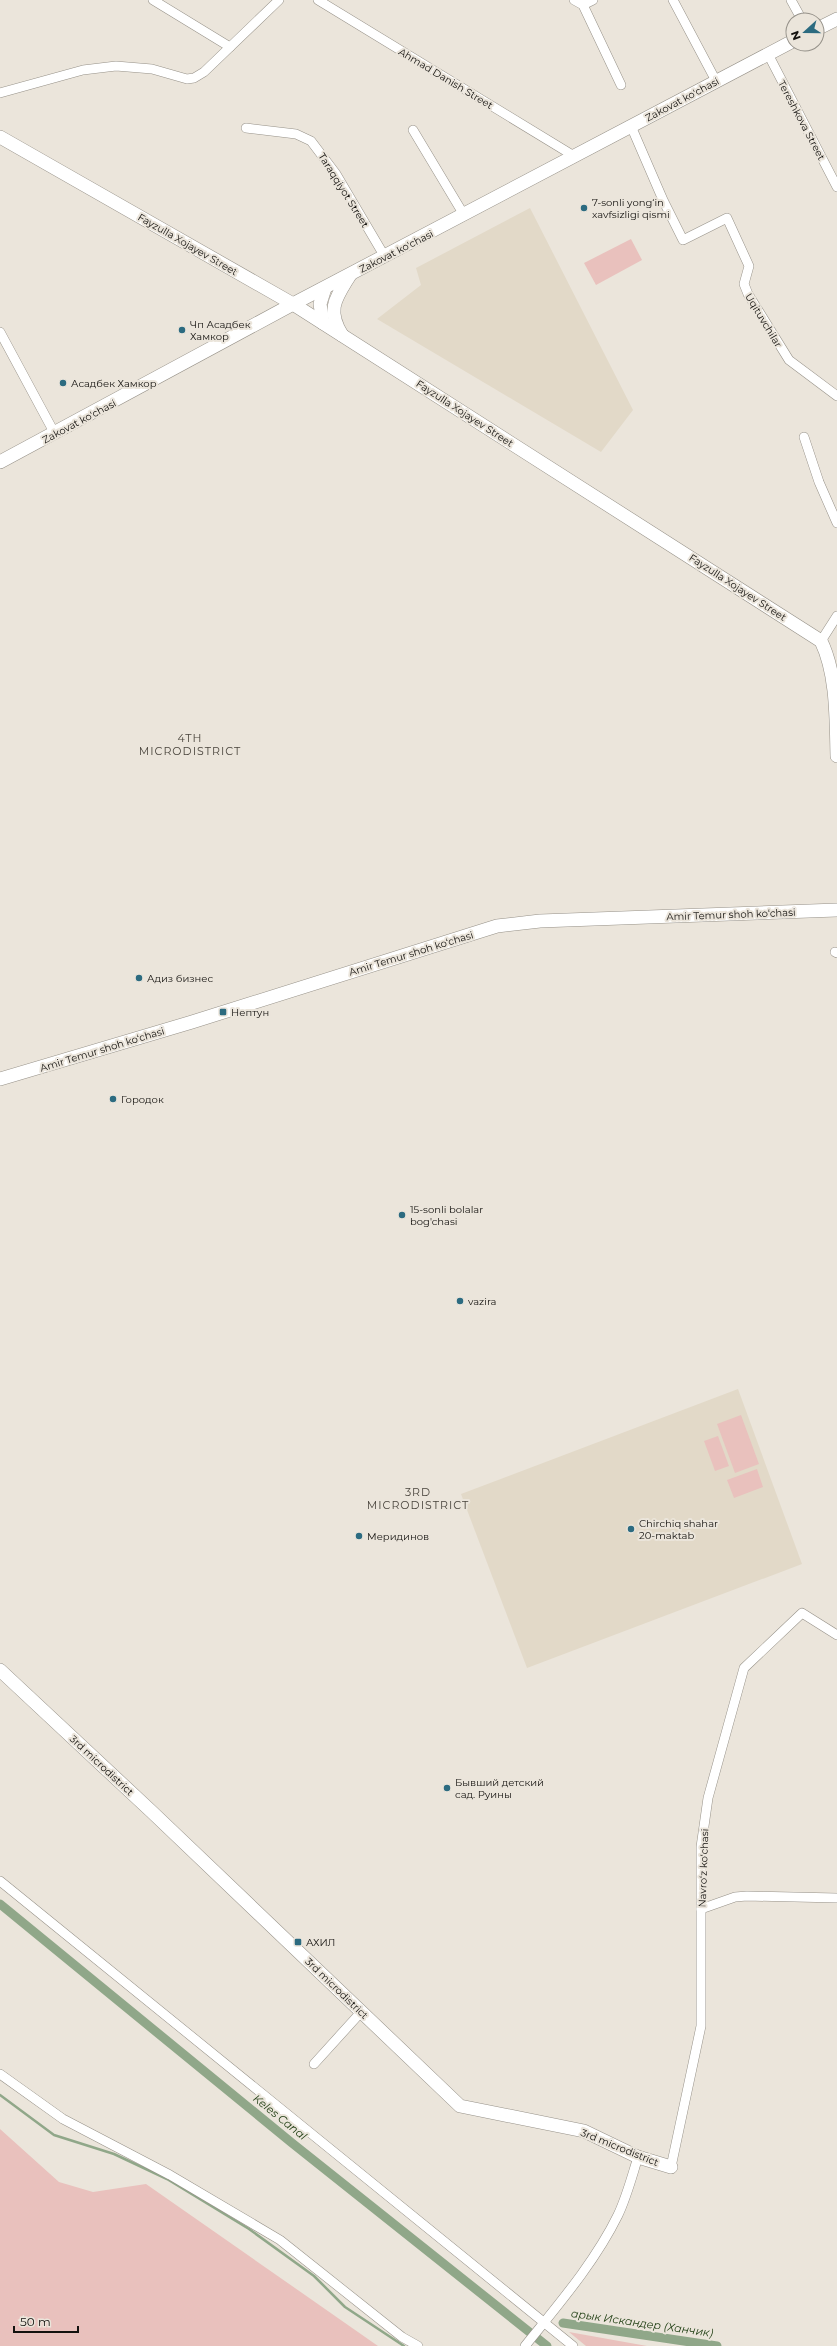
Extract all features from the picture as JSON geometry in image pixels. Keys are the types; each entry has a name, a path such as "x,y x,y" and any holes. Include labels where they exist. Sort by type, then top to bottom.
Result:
{"main road":[{"path":"825,25 837,19"},
{"name":"Zakovat ko'chasi","path":"0,462 55,434 293,304 385,257 785,45"},
{"name":"Fayzulla Xojayev Street","path":"0,137 293,304 821,641"},
{"path":"342,335 334,318 333,305 350,274"},
{"path":"323,323 320,304 325,288"},
{"path":"821,641 834,674 837,756"},
{"name":"Amir Temur shoh ko‘chasi","path":"0,1079 192,1022 497,926 540,921 837,910"},
{"name":"3rd microdistrict","path":"0,1670 362,2011 460,2106 584,2132 638,2157 671,2168"}],"street":[{"path":"153,0 230,47"},
{"path":"0,93 83,70 116,66 152,69 187,79 194,78 204,72 279,0"},
{"name":"Ahmad Danish Street","path":"318,0 330,3 574,156"},
{"path":"574,0 583,5 622,85"},
{"path":"583,5 593,0"},
{"path":"673,0 716,81"},
{"path":"791,0 798,12"},
{"name":"Tereshkova Street","path":"768,54 837,186"},
{"name":"Uqituvchilar","path":"631,126 663,200 683,240 727,218 749,266 744,284 748,294 789,360 837,396"},
{"name":"Taraqqiyot Street","path":"246,128 296,134 311,141 336,174 385,257"},
{"path":"413,130 464,215"},
{"path":"0,332 55,434"},
{"path":"804,437 819,482 837,523"},
{"path":"821,641 837,616"},
{"name":"Navro‘z ko‘chasi","path":"671,2168 701,2026 701,1847 708,1798 744,1668 802,1613 837,1635"},
{"path":"0,1881 573,2346"},
{"path":"701,1909 735,1897 747,1896 837,1898"},
{"path":"314,2064 362,2011"},
{"path":"0,2074 63,2119 170,2175 280,2240 402,2337 418,2346"},
{"path":"525,2346 608,2233 621,2208 638,2157"}],"shaded area":[{"path":"530,208 633,410 601,452 377,319 421,285 416,268"},
{"path":"631,239 642,260 596,285 584,263"},
{"name":"Chirchiq shahar 20-maktab","path":"738,1389 802,1564 527,1668 461,1494"},
{"path":"741,1415 759,1464 735,1473 717,1424"},
{"path":"718,1436 729,1466 715,1471 704,1441"},
{"path":"757,1469 763,1487 734,1498 727,1480"},
{"path":"0,2129 59,2182 93,2192 146,2184 378,2346 0,2346"},
{"path":"569,2332 647,2346 586,2346"}],"waterway":[{"name":"Keles Canal","path":"0,1904 292,2143 547,2346"},
{"path":"0,2095 54,2135 114,2154 167,2179 249,2229 314,2276 345,2307 404,2346"},
{"name":"арык Искандер (Ханчик)","path":"563,2323 717,2346"}],"place":[{"name":"7-sonli yong‘in xavfsizligi qismi","path":"584,208"},
{"name":"Чп Асадбек Хамкор","path":"182,330"},
{"name":"Асадбек Хамкор","path":"63,383"},
{"name":"Адиз бизнес","path":"139,978"},
{"name":"Нептун","path":"223,1012"},
{"name":"Городок","path":"113,1099"},
{"name":"15-sonli bolalar bog'chasi","path":"402,1215"},
{"name":"vazira","path":"460,1301"},
{"name":"Chirchiq shahar 20-maktab","path":"631,1529"},
{"name":"Меридинов","path":"359,1536"},
{"name":"Бывший детский сад. Руины","path":"447,1788"},
{"name":"АХИЛ","path":"298,1942"}],"district":[{"name":"4TH MICRODISTRICT","path":"190,744"},
{"name":"3RD MICRODISTRICT","path":"418,1498"}]}
